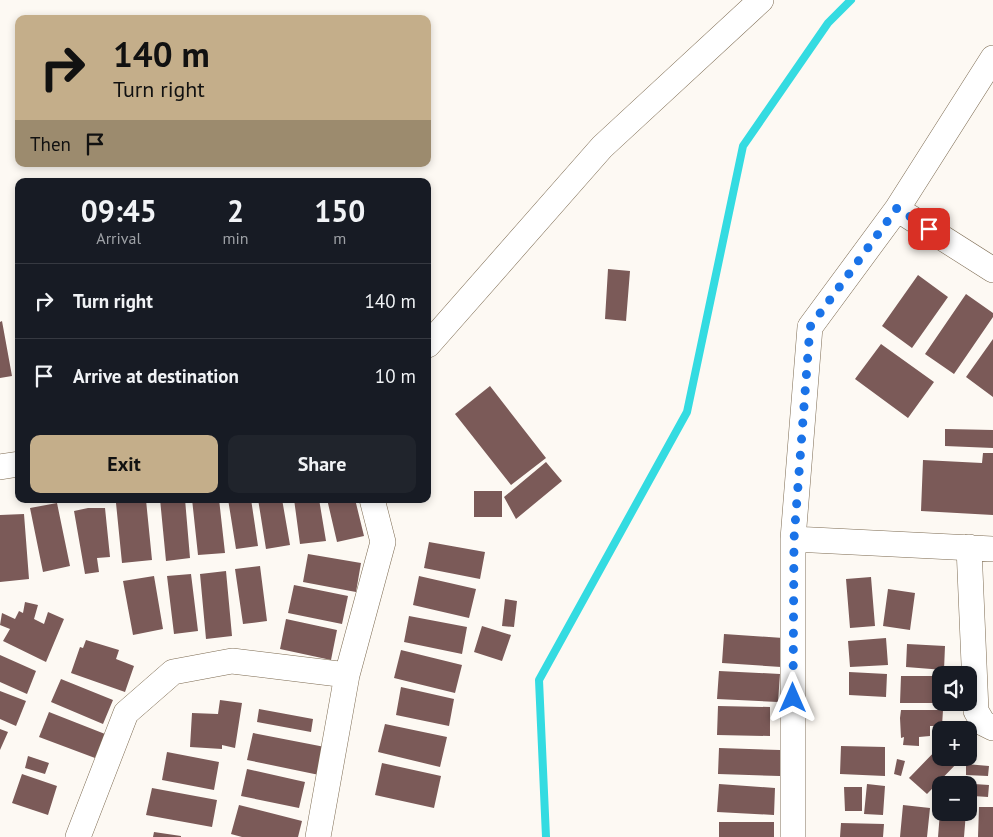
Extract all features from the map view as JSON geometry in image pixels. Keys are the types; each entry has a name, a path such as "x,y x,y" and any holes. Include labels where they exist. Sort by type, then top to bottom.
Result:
{"street":[{"path":"431,342 602,147 761,0"},
{"path":"793,837 794,539 810,327 897,208 993,58"},
{"path":"897,208 993,270"},
{"path":"0,467 15,465"},
{"path":"318,837 347,676 383,542 373,503"},
{"path":"794,539 981,548 976,711 983,723 993,728"},
{"path":"78,837 126,713 173,672 232,661 347,676"}],"building":[{"path":"608,269 630,271 626,321 605,319"},
{"path":"918,275 948,297 912,348 882,326"},
{"path":"966,294 993,313 993,317 954,374 925,354"},
{"path":"2,321 12,376 0,378 0,322"},
{"path":"993,339 993,397 966,377"},
{"path":"881,344 934,382 908,418 855,379"},
{"path":"490,386 546,458 511,485 455,414"},
{"path":"945,429 993,430 993,448 945,446"},
{"path":"983,453 993,453 993,515 921,511 923,460 982,463"},
{"path":"546,462 562,481 516,519 504,497"},
{"path":"474,491 502,491 502,517 474,517"},
{"path":"57,503 70,566 43,572 30,508"},
{"path":"116,503 146,503 152,560 122,563"},
{"path":"160,503 185,503 190,558 166,561"},
{"path":"192,503 219,503 225,553 198,555"},
{"path":"229,503 252,503 258,546 236,549"},
{"path":"259,503 283,503 290,545 266,549"},
{"path":"295,503 320,503 326,541 300,544"},
{"path":"328,503 356,503 364,536 337,542"},
{"path":"88,508 105,508 110,557 97,558 99,572 85,574 74,511"},
{"path":"24,514 29,579 0,582 0,515"},
{"path":"429,542 485,552 480,579 424,568"},
{"path":"308,554 361,563 356,592 303,582"},
{"path":"260,566 267,621 243,624 235,569"},
{"path":"226,571 232,636 206,639 200,574"},
{"path":"191,574 198,631 174,634 167,576"},
{"path":"154,576 163,629 133,635 123,581"},
{"path":"419,576 476,589 469,618 413,605"},
{"path":"871,577 875,626 850,628 846,579"},
{"path":"294,585 348,596 342,624 288,613"},
{"path":"888,589 915,593 910,630 883,626"},
{"path":"505,599 517,601 514,627 502,626"},
{"path":"25,602 38,605 34,619 44,624 48,612 64,619 46,662 3,641 10,629 0,625 2,613 15,619 19,611 23,613"},
{"path":"409,616 467,627 462,654 404,642"},
{"path":"286,619 337,630 331,660 280,649"},
{"path":"482,626 511,635 502,661 474,652"},
{"path":"724,634 783,638 781,667 722,663"},
{"path":"886,638 888,665 850,667 848,641"},
{"path":"86,640 119,650 116,659 134,666 125,692 71,673 80,647 83,648"},
{"path":"907,644 945,646 944,666 932,666 932,669 906,667"},
{"path":"401,650 462,665 455,693 394,678"},
{"path":"0,655 36,671 27,694 0,682"},
{"path":"719,671 780,674 778,702 717,699"},
{"path":"849,672 887,674 886,697 849,695"},
{"path":"901,676 932,676 932,703 900,703"},
{"path":"61,679 113,700 103,724 51,702"},
{"path":"401,687 454,699 449,726 396,715"},
{"path":"0,691 26,701 16,726 0,719"},
{"path":"220,700 242,703 235,748 222,745 222,749 190,747 192,713 218,714"},
{"path":"718,706 770,707 770,736 717,735"},
{"path":"259,709 313,719 311,732 257,722"},
{"path":"901,710 943,711 942,721 932,721 930,736 919,737 919,746 903,745 904,737 901,738"},
{"path":"49,712 105,734 95,758 39,737"},
{"path":"385,724 447,737 440,767 378,752"},
{"path":"0,729 8,732 0,750"},
{"path":"253,733 330,748 324,776 247,760"},
{"path":"841,746 885,747 885,776 840,774"},
{"path":"719,748 780,750 780,776 718,774"},
{"path":"167,752 219,762 214,790 162,780"},
{"path":"932,754 932,766 954,766 944,776 932,776 932,789 927,794 909,778"},
{"path":"28,756 49,763 45,774 25,768"},
{"path":"897,759 905,761 901,776 894,774"},
{"path":"382,763 441,776 434,808 375,795"},
{"path":"966,766 989,766 988,776 966,775"},
{"path":"247,769 305,782 299,808 241,796"},
{"path":"22,774 57,786 48,815 12,803"},
{"path":"719,784 775,788 774,815 717,812"},
{"path":"867,784 885,786 883,815 864,814"},
{"path":"977,784 989,785 988,797 977,796"},
{"path":"844,787 862,787 862,811 845,811"},
{"path":"152,788 217,800 212,827 146,815"},
{"path":"239,805 302,821 298,837 242,837 231,834"},
{"path":"903,805 930,808 927,837 900,837"},
{"path":"979,807 993,807 993,837 978,837"},
{"path":"939,821 965,821 964,837 938,837"},
{"path":"719,822 774,822 774,837 719,837"},
{"path":"841,823 884,824 883,837 840,837"},
{"path":"154,832 181,836 181,837 153,837"}],"waterway":[{"path":"546,837 539,680 687,412 743,146 828,23 851,0"}],"route":[{"path":"793,698 794,539 810,327 897,208 929,229"}]}
